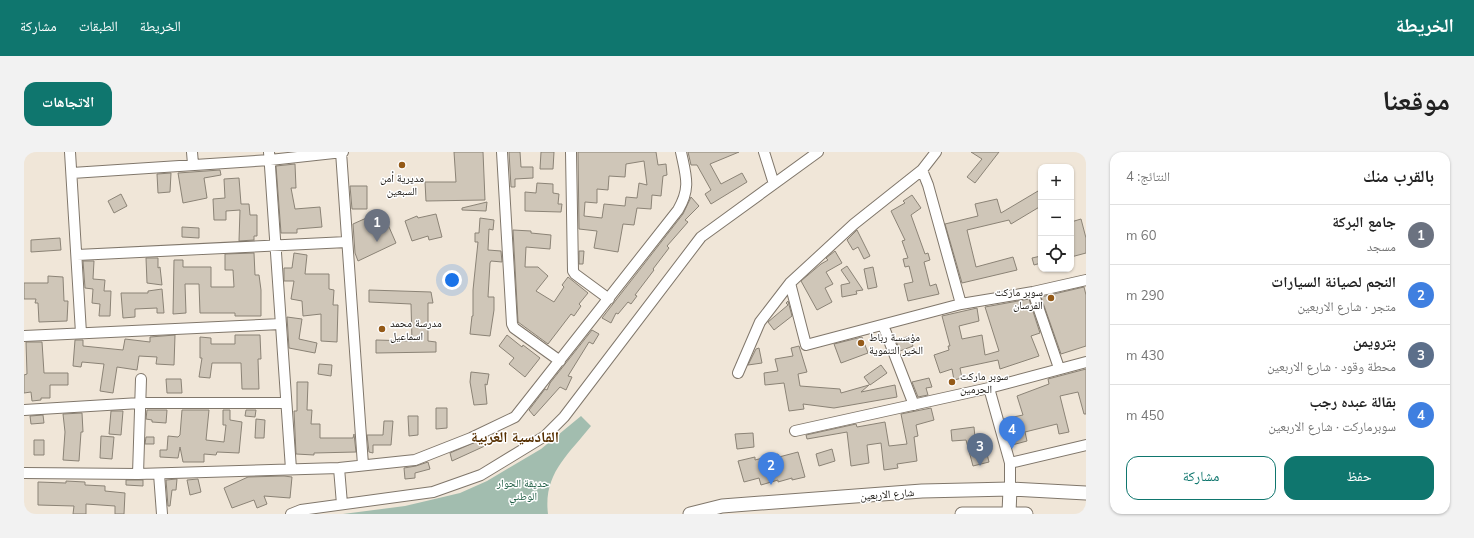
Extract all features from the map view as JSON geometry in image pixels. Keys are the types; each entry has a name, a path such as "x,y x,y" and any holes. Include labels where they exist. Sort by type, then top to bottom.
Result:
{"main road":[{"name":"شارع الاربعين","path":"690,514 722,506 922,491 1010,489 1086,493"},
{"path":"1008,513 1010,489"},
{"path":"962,514 1026,514"}],"street":[{"path":"70,152 81,333"},
{"path":"192,152 193,164"},
{"path":"72,173 193,164 269,156 342,152 363,465"},
{"path":"502,152 512,324 514,328 560,361"},
{"path":"571,152 573,271 609,299"},
{"path":"24,473 159,474 339,468 415,460 472,438 515,417 678,210 685,198 688,186 681,152"},
{"path":"764,152 774,184"},
{"path":"291,514 301,510 433,492 481,475 545,436 564,417 701,237 818,152"},
{"path":"738,373 760,322 790,283 854,224 922,170 936,152"},
{"path":"269,156 285,403 291,469"},
{"path":"922,170 928,185 961,304"},
{"path":"77,255 347,242"},
{"path":"790,283 806,345 961,304 1033,292 1086,280"},
{"path":"1033,292 1059,368"},
{"path":"24,336 281,324"},
{"path":"883,324 914,405"},
{"path":"794,431 989,388 1086,362"},
{"path":"138,474 141,379"},
{"path":"989,388 1010,463 1010,489"},
{"path":"24,410 140,403 285,403"},
{"path":"1010,463 1086,445"},
{"path":"339,468 342,504"},
{"path":"159,474 162,514"}],"green space":[{"name":"حديقة الحوار الوطني","path":"581,416 591,426 566,456 553,476 549,487 547,500 548,514 343,514 405,506 460,493 487,481 541,449"}],"building":[{"path":"454,152 483,152 485,200 426,201 425,182 456,182"},
{"path":"509,152 520,152 521,167 533,167 533,178 515,179 515,187 511,187"},
{"path":"541,152 554,152 553,169 540,169"},
{"path":"578,152 656,152 658,165 666,164 667,175 663,176 661,196 652,195 651,209 637,208 634,225 623,224 618,252 594,248 597,231 579,229","holes":["644,161 647,185 639,183 637,198 626,197 625,206 604,204 602,218 584,216 585,202 597,203 597,189 608,190 609,176 625,177 626,164"]},
{"path":"688,152 739,152 710,164 721,184 742,173 747,182 711,204 705,194 711,190 697,165 691,165"},
{"path":"971,152 999,152 975,183 967,177 982,159"},
{"path":"295,164 296,188 291,188 295,209 320,207 322,227 297,229 297,233 281,233 276,166"},
{"path":"220,170 221,175 204,178 207,198 183,203 178,173"},
{"path":"171,173 170,192 158,193 157,174"},
{"path":"239,178 241,204 249,204 250,215 257,215 257,236 254,236 254,240 239,241 240,210 226,211 226,220 214,220 213,199 225,198 224,179"},
{"path":"537,183 553,184 553,193 559,194 558,204 562,204 561,212 525,211 525,192 536,193"},
{"path":"350,186 367,186 367,209 352,209"},
{"path":"1038,191 1038,208 1011,224 1009,220 967,230 976,267 1013,257 1017,270 962,283 945,224 978,216 975,204 997,199 1001,213"},
{"path":"121,194 127,206 114,213 108,201"},
{"path":"912,195 921,208 911,215 925,254 928,253 930,260 924,262 930,286 936,284 939,294 908,301 904,284 913,282 909,266 905,267 903,259 908,258 902,241 905,240 891,211 905,203 903,201"},
{"path":"691,197 699,206 685,220 688,222 667,246 669,248 635,295 637,296 631,304 628,302 618,314 616,313 611,323 602,318 683,214"},
{"path":"487,202 486,211 462,210 462,208"},
{"path":"382,211 396,243 358,261 355,253 353,224"},
{"path":"436,214 442,237 429,240 428,236 412,241 405,221 417,216 418,218"},
{"path":"480,218 494,220 493,230 489,229 488,250 501,251 502,262 491,261 490,263 488,297 494,297 494,310 490,336 470,334 473,316 473,290 478,242 475,242 475,233 479,233"},
{"path":"1081,219 1086,238 1086,253 1074,256 1074,236 1074,221"},
{"path":"182,227 199,228 199,238 182,237"},
{"path":"513,230 531,231 531,233 551,235 550,249 526,247 525,267 538,267 548,276 536,291 554,302 564,287 562,285 568,277 588,293 579,304 581,306 574,316 571,314 548,344 518,322"},
{"path":"857,230 870,256 864,259 858,247 853,250 847,240"},
{"path":"60,238 61,250 31,252 31,240"},
{"path":"579,251 584,251 583,264 579,264"},
{"path":"835,251 842,263 826,272 833,284 825,288 832,302 817,310 801,281 828,260 826,258"},
{"path":"254,253 255,275 259,275 261,290 261,316 235,316 235,313 200,313 199,284 185,284 186,313 173,314 174,260 183,260 183,267 211,267 211,287 234,287 233,270 225,270 225,254"},
{"path":"294,253 307,255 305,274 329,274 329,289 334,290 333,305 338,305 337,342 321,341 321,314 303,316 302,301 291,299 294,281 284,281 284,268 292,268"},
{"path":"1038,257 1038,264 1034,265 1032,258"},
{"path":"146,258 158,258 158,268 160,267 162,285 147,283"},
{"path":"83,261 94,261 93,279 105,280 104,291 111,291 110,316 99,316 100,304 92,303 93,289 85,288"},
{"path":"847,266 863,290 856,291 857,294 842,297 841,285 850,283 841,270"},
{"path":"873,267 877,287 868,289 864,269"},
{"path":"48,276 63,277 64,301 68,301 67,321 39,322 38,303 35,303 36,299 24,299 24,283 48,283"},
{"path":"1084,287 1086,295 1086,346 1061,354 1041,297"},
{"path":"162,289 164,313 157,313 157,308 135,309 135,317 123,318 121,293 148,293 148,291"},
{"path":"369,290 431,292 433,303 428,303 428,341 436,342 436,352 376,353 376,340 412,341 411,304 369,302"},
{"path":"1029,299 1040,333 1031,336 1039,356 1000,369 998,360 960,368 962,378 954,380 952,369 940,373 934,355 949,350 948,346 950,346 942,316 977,308 979,321 959,326 962,339 982,335 985,355 999,351 985,307"},
{"path":"788,301 792,316 774,330 768,322 788,305 786,303"},
{"path":"287,317 302,319 299,339 317,343 315,353 289,348"},
{"path":"592,330 599,334 593,344 589,342 568,376 572,377 566,390 560,387 534,416 529,410 545,389 547,390 550,383"},
{"path":"175,335 174,365 156,364 157,357 139,356 137,370 117,367 113,393 100,391 104,364 82,362 81,367 73,366 75,340 83,340 83,346 123,350 125,339 150,342 150,337"},
{"path":"235,335 260,335 261,359 258,359 259,389 242,389 241,363 212,363 210,378 199,377 202,358 200,358 200,337 211,338 211,344 235,344"},
{"path":"507,335 522,347 523,345 540,358 525,377 509,364 514,358 499,346"},
{"path":"909,336 913,346 900,351 896,341"},
{"path":"862,337 868,353 841,363 834,344"},
{"path":"26,342 42,342 44,373 68,373 68,385 50,385 50,398 41,398 41,400 32,401 31,392 24,393 24,375 27,374"},
{"path":"799,346 807,372 798,374 800,386 840,389 841,393 869,385 861,392 895,385 897,397 834,408 803,404 804,409 789,411 784,383 765,385 764,373 778,371 775,359 793,356 791,348"},
{"path":"759,348 762,363 748,365 756,349"},
{"path":"319,364 332,365 331,376 318,374"},
{"path":"881,365 887,373 870,385 864,377"},
{"path":"1086,369 1086,414 1084,414 1078,392 1060,396 1069,432 1059,434 1057,424 1025,432 1027,441 1012,445 1004,419 1023,415 1017,396 1049,384 1048,379"},
{"path":"471,372 489,374 487,385 485,384 487,404 474,405 470,382"},
{"path":"929,378 932,387 926,388 928,395 918,397 912,382"},
{"path":"166,379 181,379 182,393 167,393"},
{"path":"297,382 308,382 307,410 312,410 311,424 320,424 320,438 353,438 354,434 356,452 314,453 314,455 296,454 294,411 297,411"},
{"path":"436,408 447,408 447,428 436,429"},
{"path":"931,408 934,420 916,425 918,436 914,437 917,461 897,464 898,468 884,470 881,443 867,445 869,463 851,466 847,432 807,439 806,435 856,424 857,427 885,422 889,446 907,444 901,414"},
{"path":"147,410 167,410 166,423 152,422 152,420 146,419"},
{"path":"182,410 209,410 206,440 224,442 226,425 223,425 223,410 230,410 230,420 242,422 239,453 217,452 216,455 204,454 204,462 183,462 180,447 178,458 160,457 160,450 167,450 168,436 178,437 180,435"},
{"path":"246,410 256,410 255,417 245,416"},
{"path":"111,411 123,411 121,435 109,434"},
{"path":"82,413 83,432 81,432 79,461 63,460 65,432 63,414"},
{"path":"43,415 44,423 31,424 30,416"},
{"path":"408,416 418,416 418,435 409,436"},
{"path":"256,419 265,420 264,438 255,438"},
{"path":"384,421 393,421 391,445 373,445 373,453 369,452 367,435 383,435"},
{"path":"974,427 976,448 985,446 989,462 973,466 966,440 952,441 951,430"},
{"path":"753,433 754,447 737,449 735,434"},
{"path":"101,436 114,437 112,459 100,458"},
{"path":"146,437 154,437 154,444 145,444"},
{"path":"485,438 487,445 452,461 450,453"},
{"path":"34,440 44,440 44,455 34,455"},
{"path":"832,449 835,461 819,466 816,454"},
{"path":"798,452 805,477 792,480 792,478 778,482 778,480 761,485 759,478 744,482 738,461 755,457 755,460 778,454 779,457"},
{"path":"428,462 430,469 415,473 415,478 405,479 404,468"},
{"path":"248,477 292,477 290,498 264,496 267,504 257,508 254,500 232,508 224,488"},
{"path":"177,479 176,490 172,490 170,506 168,506 166,480"},
{"path":"198,479 201,492 190,495 187,480"},
{"path":"126,480 143,480 143,486 126,485"},
{"path":"66,481 85,482 85,485 105,486 105,491 125,493 124,514 115,514 115,506 86,504 86,514 73,514 74,506 38,505 38,482 66,483"}],"place":[{"name":"مديرية أمن السبعين","path":"402,165"},
{"name":"جامع البركة","path":"377,242"},
{"name":"سوبر ماركت الفرسان","path":"1051,298"},
{"name":"مدرسة محمد اسماعيل","path":"382,329"},
{"name":"مؤسسة رباط الخير التنموية","path":"861,343"},
{"name":"سوبر ماركت الحرمين","path":"952,382"},
{"name":"بقالة عبده رجب","path":"1012,449"},
{"name":"بترويمن","path":"980,466"},
{"name":"النجم لصيانة السيارات","path":"771,485"}],"district":[{"name":"القادسية الغربية","path":"515,437"}]}
